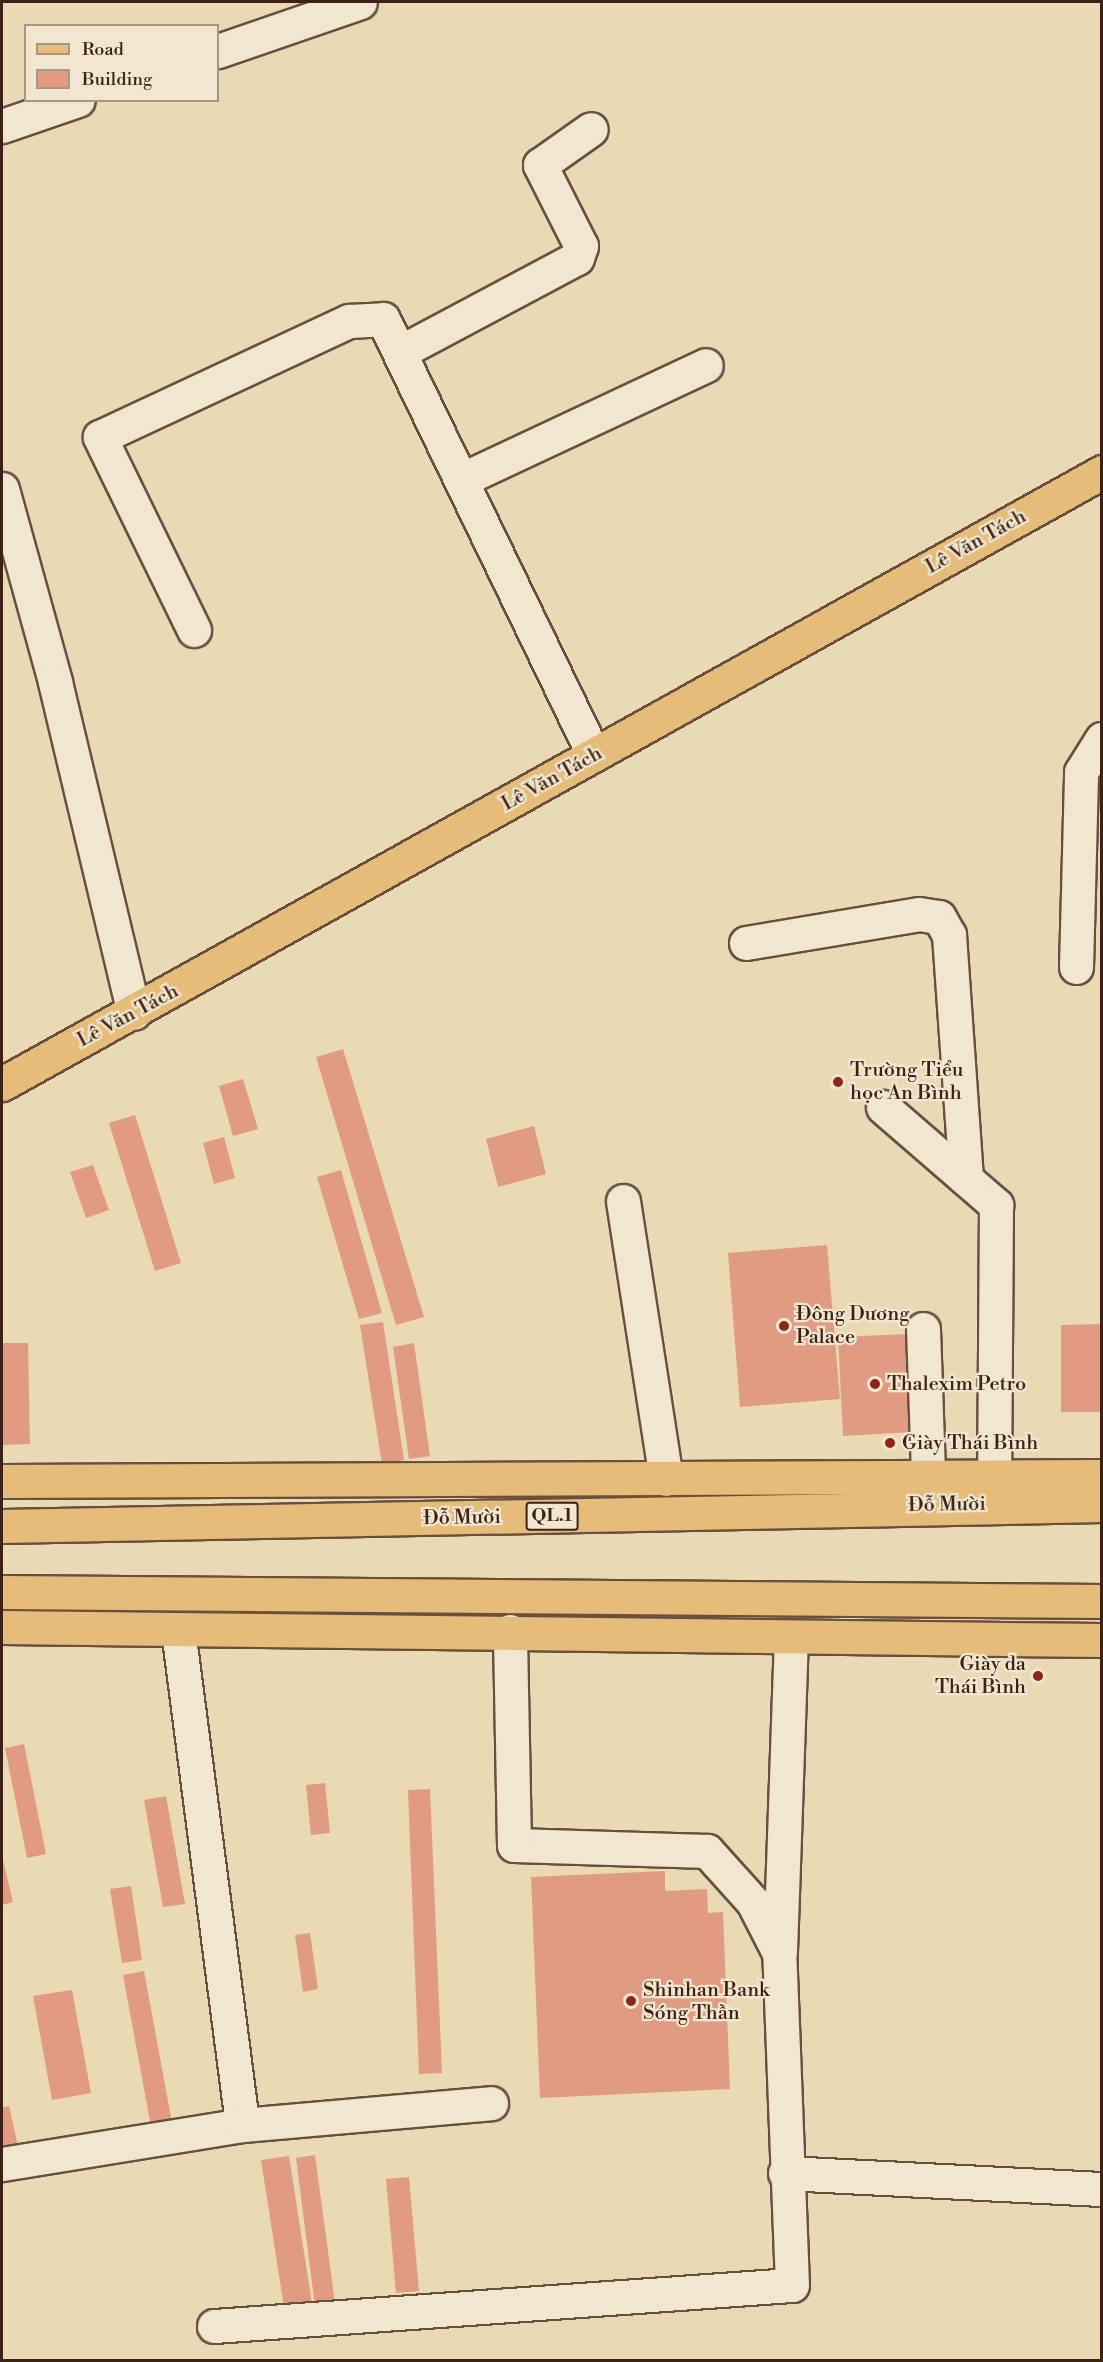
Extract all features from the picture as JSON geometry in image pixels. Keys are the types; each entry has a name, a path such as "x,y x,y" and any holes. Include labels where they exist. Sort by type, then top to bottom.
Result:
{"main road":[{"name":"Lê Văn Tách","path":"2,1084 134,1013 1101,472"},
{"name":"Đỗ Mười","path":"2,1526 928,1490 996,1490 1101,1476"},
{"name":"Đỗ Mười","path":"2,1481 666,1479 928,1490"},
{"name":"Đỗ Mười","path":"996,1490 1101,1505"},
{"path":"2,1592 1101,1601"},
{"path":"2,1627 178,1630 510,1630 790,1638 1101,1640"}],"street":[{"path":"219,51 360,2"},
{"path":"2,126 72,102"},
{"path":"402,351 577,258 581,246 540,165 591,129"},
{"path":"194,630 100,437 364,316 383,319 402,351 594,755"},
{"path":"463,479 706,365"},
{"path":"2,489 55,682 134,1013"},
{"path":"1076,967 1081,772 1101,739"},
{"path":"747,943 919,914 939,917 949,934 966,1178"},
{"path":"883,1107 996,1205 996,1490"},
{"path":"623,1201 666,1479"},
{"path":"923,1329 928,1490"},
{"path":"178,1630 242,2125"},
{"path":"510,1630 514,1845 707,1851 753,1902 779,1953"},
{"path":"214,2326 792,2284 785,2173 779,1953 790,1638"},
{"path":"2,2164 242,2125 491,2103"},
{"path":"785,2173 1101,2189"}],"building":[{"path":"343,1049 424,1317 396,1325 316,1057"},
{"path":"243,1079 258,1129 233,1136 219,1086"},
{"path":"135,1115 181,1263 155,1271 109,1123"},
{"path":"534,1126 546,1174 498,1187 486,1139"},
{"path":"224,1137 235,1178 214,1184 203,1143"},
{"path":"93,1165 109,1210 86,1218 70,1172"},
{"path":"341,1170 382,1313 359,1319 317,1177"},
{"name":"Đông Dương Palace","path":"827,1245 840,1399 740,1407 728,1253"},
{"path":"383,1322 404,1460 382,1464 360,1325"},
{"path":"1102,1324 1102,1412 1061,1412 1061,1325"},
{"name":"Thalexim Petro","path":"908,1334 913,1432 843,1436 838,1337"},
{"path":"2,1343 28,1343 30,1444 2,1445"},
{"path":"414,1343 430,1456 409,1459 393,1347"},
{"path":"24,1744 46,1854 27,1858 5,1748"},
{"path":"325,1783 330,1833 311,1835 306,1785"},
{"path":"430,1789 442,2073 419,2074 408,1790"},
{"path":"166,1796 185,1904 163,1907 144,1800"},
{"path":"2,1856 13,1902 2,1905"},
{"name":"Shinhan Bank Sóng Thần","path":"665,1871 665,1891 707,1889 708,1913 723,1912 730,2089 540,2098 531,1877"},
{"path":"131,1886 142,1960 122,1963 110,1889"},
{"path":"310,1933 318,1989 303,1992 295,1935"},
{"path":"144,1971 173,2128 152,2132 123,1975"},
{"path":"72,1990 91,2093 52,2100 33,1996"},
{"path":"9,2106 18,2146 2,2150 2,2108"},
{"path":"315,2155 335,2303 315,2306 296,2158"},
{"path":"289,2156 313,2310 285,2314 261,2160"},
{"path":"409,2177 419,2291 396,2293 386,2179"}],"place":[{"name":"Trường Tiểu học An Bình","path":"838,1082"},
{"name":"Đông Dương Palace","path":"784,1326"},
{"name":"Thalexim Petro","path":"875,1384"},
{"name":"Giày Thái Bình","path":"890,1443"},
{"name":"Giày da Thái Bình","path":"1038,1676"},
{"name":"Shinhan Bank Sóng Thần","path":"631,2001"}]}
